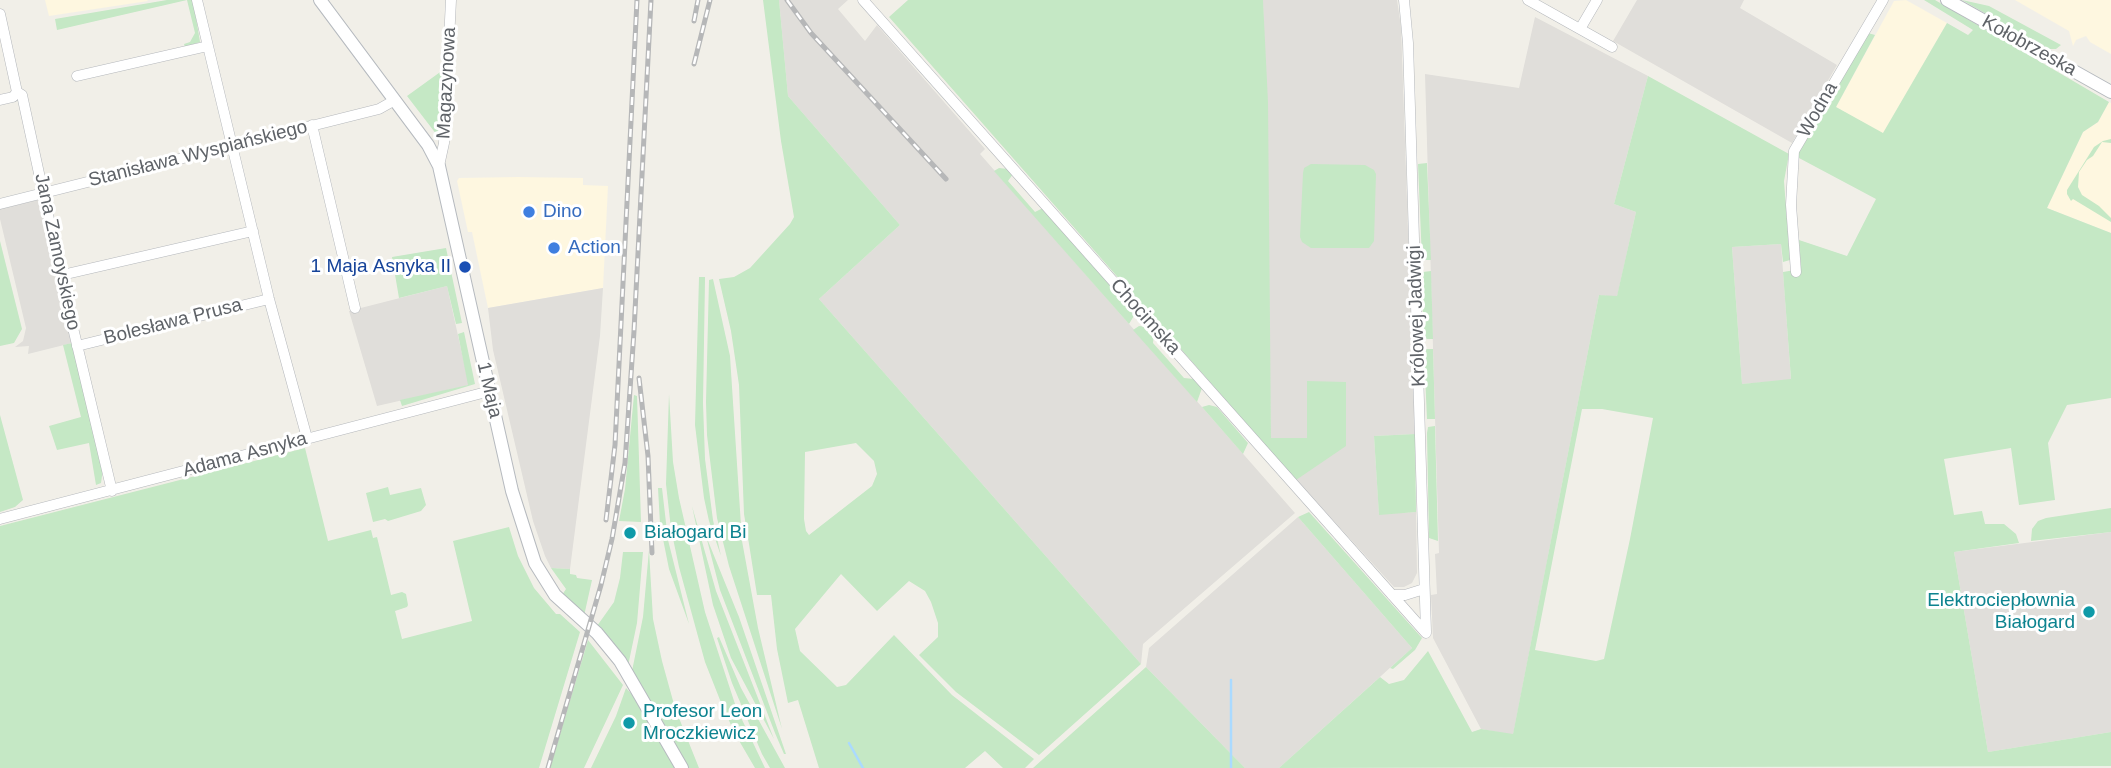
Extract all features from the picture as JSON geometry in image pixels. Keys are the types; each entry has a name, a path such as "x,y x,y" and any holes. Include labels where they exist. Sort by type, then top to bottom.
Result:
{"street":[{"path":"197,0 269,299 307,438"},
{"name":"1 Maja","path":"320,0 428,145 439,166 520,519 535,563 555,594 597,633 620,661 682,768"},
{"name":"Magazynowa","path":"439,166 444,139 451,0"},
{"name":"Chocimska","path":"863,0 1426,633"},
{"name":"Królowej Jadwigi","path":"1404,0 1409,55 1426,633"},
{"path":"1528,0 1612,47"},
{"path":"1580,29 1597,0"},
{"name":"Wodna","path":"1796,272 1791,205 1794,151 1883,0"},
{"name":"Kołobrzeska","path":"1947,0 2111,92"},
{"name":"Jana Zamoyskiego","path":"0,14 17,92 22,95 112,491"},
{"path":"77,76 208,46"},
{"path":"0,100 13,97 17,92"},
{"name":"Stanisława Wyspiańskiego","path":"0,204 379,109 395,100"},
{"path":"312,125 355,308"},
{"path":"62,275 253,231"},
{"name":"Bolesława Prusa","path":"77,346 269,299"},
{"name":"Adama Asnyka","path":"0,519 490,391"},
{"path":"1392,595 1405,595 1424,589"}],"shaded area":[{"path":"45,0 147,0 148,1 49,16"},
{"path":"779,0 848,0 838,9 865,41 877,25 985,149 980,154 1295,513 1143,644 1141,664 819,299 900,225 788,96"},
{"path":"1263,0 1397,0 1401,27 1415,434 1374,436 1379,514 1416,512 1417,573 1412,583 1404,587 1394,587 1271,452"},
{"path":"1637,0 1744,0 1740,8 1837,65 1792,143 1613,41"},
{"path":"1906,0 1947,23 1883,134 1836,107 1894,1"},
{"path":"2015,0 2111,0 2111,54 2090,42 2086,36 2076,40 2073,46 2069,31"},
{"path":"1535,17 1648,76 1614,204 1636,212 1617,297 1599,295 1513,735 1481,729 1433,638 1431,595 1437,594 1435,554 1439,553 1425,74 1519,88"},
{"path":"2109,102 2111,233 2047,208 2083,132 2098,122"},
{"path":"459,178 583,178 583,185 608,186 603,288 488,308 472,232 468,232 457,181"},
{"path":"42,199 72,343 28,354 29,346 15,347 23,341 26,328 0,219 0,209"},
{"path":"1781,244 1791,380 1742,384 1732,247"},
{"path":"447,286 469,385 377,406 349,311"},
{"path":"603,288 600,336 570,569 551,568 533,521 493,350 488,308"},
{"path":"1298,517 1412,648 1279,768 1245,768 1146,667 1149,648"},
{"path":"2111,532 2111,732 1988,752 1954,552"}],"green space":[{"path":"167,0 187,0 57,30 55,19"},
{"path":"187,0 193,0 200,42 185,47 184,44 190,42 195,33"},
{"path":"763,0 779,0 788,96 900,225 819,299 1141,664 1039,755 956,692 919,655 938,637 938,623 925,591 909,581 877,611 841,574 795,629 800,651 837,687 846,685 894,635 952,695 1034,759 1025,768 1003,768 985,751 965,768 819,768 798,700 788,703 777,649 771,595 757,595 744,514 739,385 731,331 719,279 734,277 750,268 794,217 781,141","holes":["856,443 874,461 877,474 872,486 809,535 804,519 805,452"]},
{"path":"908,0 1263,0 1268,102 1271,438 1307,438 1307,381 1346,382 1346,446 1296,480 889,17"},
{"path":"1924,0 1935,0 2109,102 2098,122 2083,132 2047,208 2111,233 2111,398 2067,405 2048,443 2055,500 2019,505 2011,448 1944,459 1954,515 1982,511 1985,524 2004,524 2016,534 2019,543 1954,552 1988,752 2111,732 2111,766 1279,768 1380,677 1389,684 1404,680 1428,651 1472,732 1481,729 1513,734 1599,295 1617,296 1636,212 1614,204 1648,76 1789,154 1784,181 1790,260 1783,262 1781,244 1732,247 1742,384 1791,379 1783,272 1801,269 1799,240 1847,256 1876,199 1799,158 1799,152 1868,33 1875,35 1836,107 1883,133 1947,23 1968,35 1973,30","holes":["1582,409 1602,409 1653,418 1604,659 1596,661 1535,650"]},
{"path":"1962,0 1989,6 2061,45 2056,49 2047,49"},
{"path":"443,70 440,139 407,96"},
{"path":"2111,139 2111,143 2102,142 2087,160 2079,172 2078,187 2082,195 2111,218 2111,222 2073,199 2071,201 2067,190 2094,147 2103,141"},
{"path":"1427,163 1431,260 1422,260 1418,164"},
{"path":"1311,164 1365,165 1374,170 1374,241 1369,248 1311,248 1302,242 1303,173 1304,168"},
{"path":"999,168 1008,169 1013,174 1008,181 1035,212 1043,208 1131,308 1135,314 1129,324 994,171"},
{"path":"0,241 22,329 14,343 0,346"},
{"path":"446,248 462,323 456,324 447,286 399,298 392,257"},
{"path":"1431,271 1433,339 1427,339 1424,337 1421,274"},
{"path":"699,277 705,277 705,459 721,556 704,498 695,425"},
{"path":"713,279 730,356 742,541 758,628 782,729 729,566 717,518 707,435 706,402 709,280"},
{"path":"1139,326 1148,327 1154,334 1153,343 1184,378 1194,379 1202,388 1197,402 1133,330"},
{"path":"464,332 475,384 402,406 400,400 468,385 458,334"},
{"path":"72,343 103,469 101,483 96,485 89,443 57,450 49,426 81,417 63,345"},
{"path":"1426,349 1433,349 1435,419 1427,419"},
{"path":"669,394 673,462 705,612 736,707 765,768 755,768 734,732 720,700 705,662 679,567 666,484"},
{"path":"634,395 637,396 641,522 619,521 625,489"},
{"path":"1202,407 1217,407 1248,443 1243,454"},
{"path":"0,415 23,500 15,507 0,512"},
{"path":"1435,426 1438,541 1429,538 1427,433 1428,427"},
{"path":"1415,434 1416,512 1379,515 1374,436"},
{"path":"305,448 328,541 371,530 373,538 377,537 391,595 402,592 406,594 407,607 395,611 402,639 472,621 453,541 509,527 518,556 534,588 556,614 560,614 580,632 539,768 0,768 0,526"},
{"path":"388,487 390,495 421,488 426,505 421,511 388,521 385,519 373,522 366,493"},
{"path":"658,488 662,488 668,540 689,624 669,569 660,524"},
{"path":"692,506 716,591 774,739 731,658 713,605"},
{"path":"2111,508 2111,532 2031,541 2032,529 2038,521"},
{"path":"1309,512 1422,638 1415,650 1393,669 1390,668 1412,648 1298,517"},
{"path":"706,536 739,617 786,754 775,733 720,590"},
{"path":"649,550 653,619 662,661 675,708 699,768 687,768 632,671 643,617"},
{"path":"623,552 643,552 637,623 628,666 597,626 614,602"},
{"path":"551,568 570,569 570,574 576,575 577,578 592,580 584,616 562,595 566,589"},
{"path":"719,637 741,688 785,768 770,768 762,754 732,683 717,638"},
{"path":"588,640 623,685 584,768 550,768"},
{"path":"1146,667 1245,768 1033,768"},
{"path":"626,688 638,701 675,768 591,768"}],"waterway":[{"path":"1231,680 1231,768"},
{"path":"849,743 863,768"}],"railway":[{"path":"606,520 615,445 637,0"},
{"path":"548,768 601,585 625,463 651,0"},
{"path":"694,21 698,0"},
{"path":"694,64 710,0"},
{"path":"787,0 811,33 946,179"},
{"path":"639,378 648,456 652,553"}],"place":[{"name":"Dino","path":"529,212"},
{"name":"Action","path":"554,248"},
{"name":"1 Maja Asnyka II","path":"465,267"},
{"name":"Białogard Bi","path":"630,533"},
{"name":"Elektrociepłownia Białogard","path":"2089,612"},
{"name":"Profesor Leon Mroczkiewicz","path":"629,723"}]}
